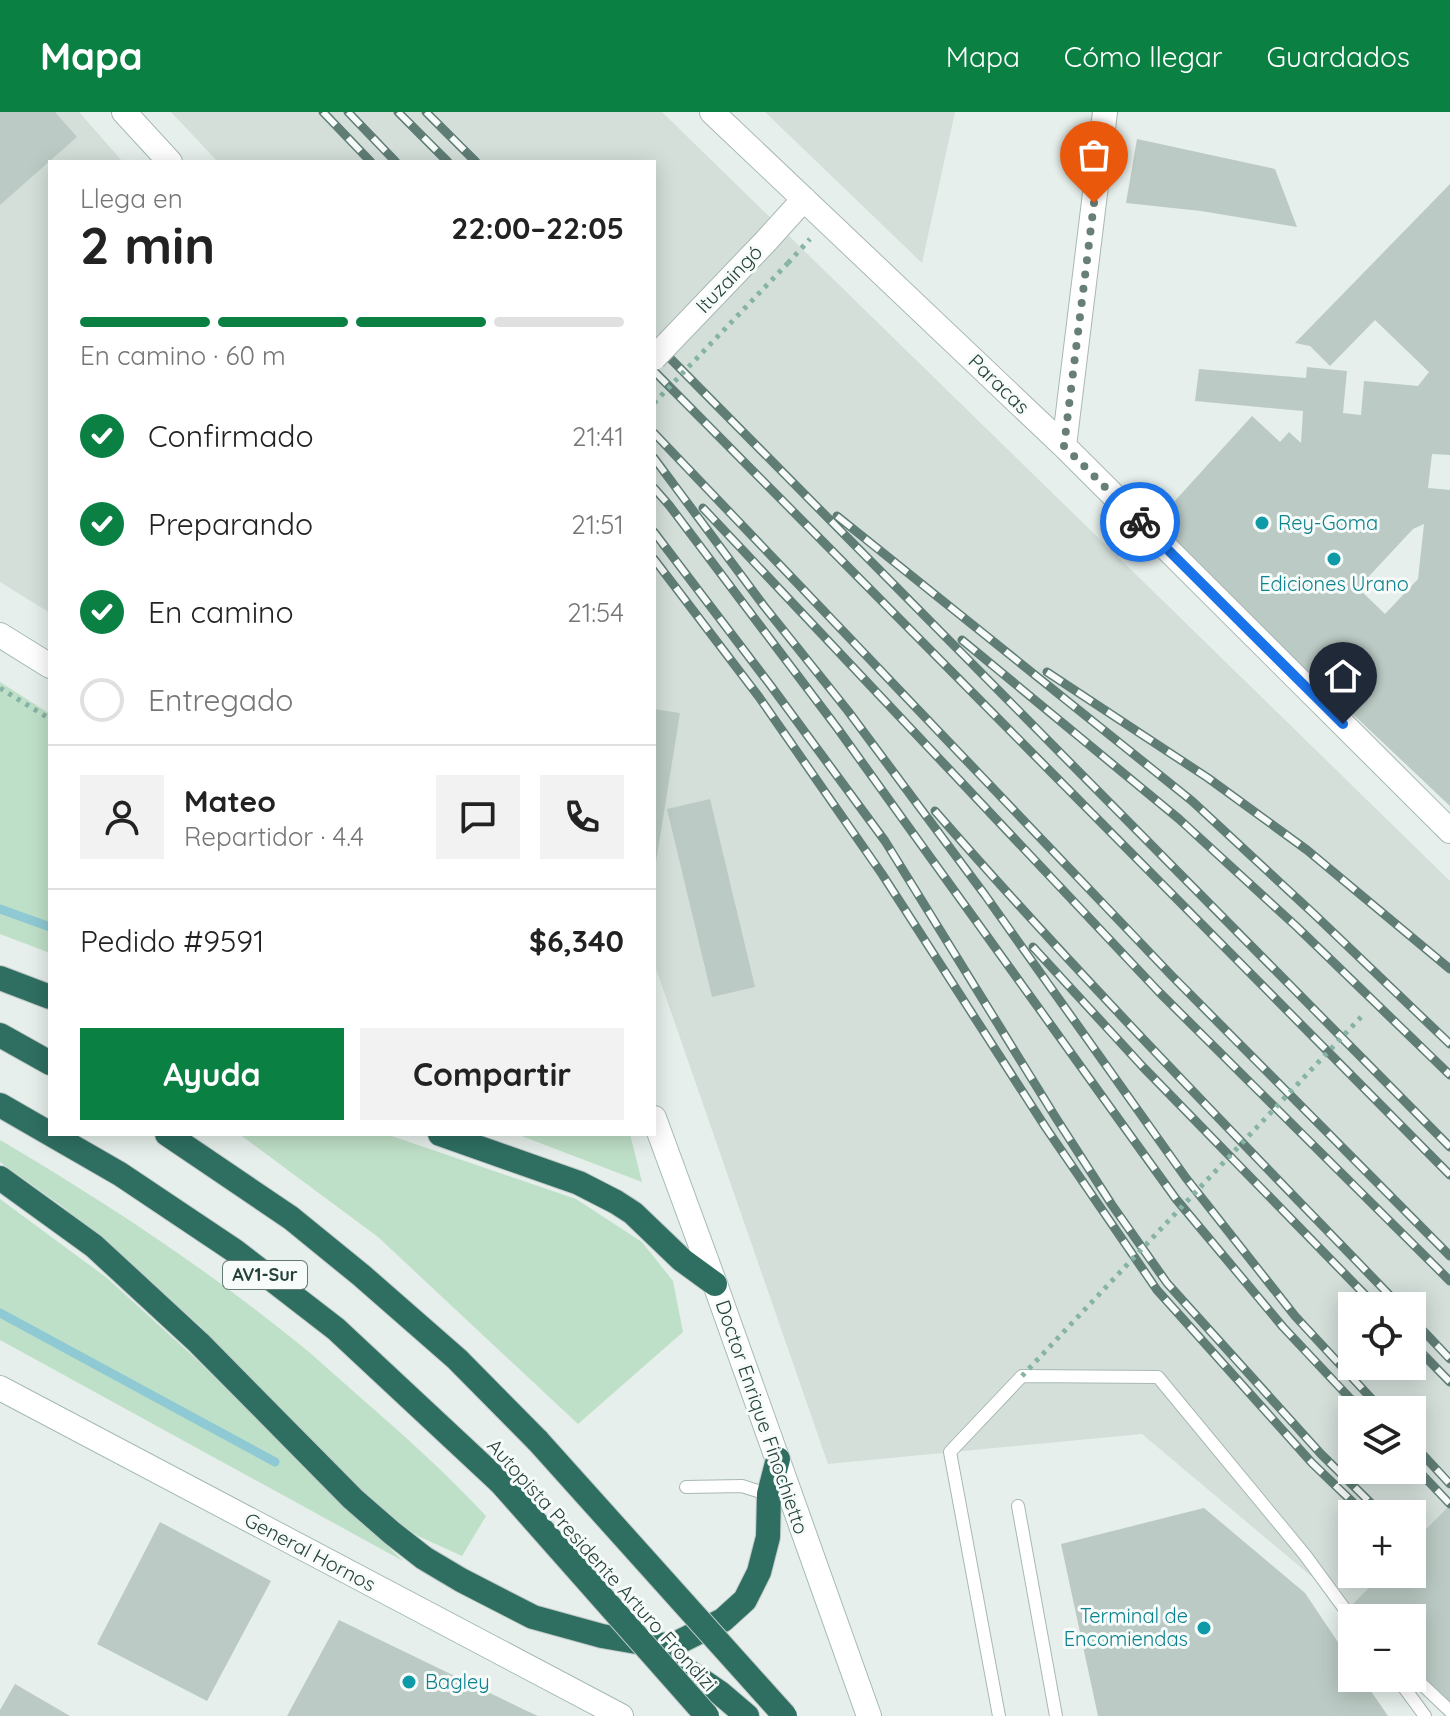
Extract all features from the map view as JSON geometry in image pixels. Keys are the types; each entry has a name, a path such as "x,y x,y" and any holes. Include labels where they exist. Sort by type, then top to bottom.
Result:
{"highway":[{"path":"0,978 48,996"},
{"path":"0,1035 48,1062"},
{"name":"Autopista Presidente Arturo Frondizi","path":"0,1105 48,1133"},
{"name":"Autopista Presidente Arturo Frondizi","path":"54,1136 120,1174 235,1251 336,1329 501,1483 707,1716"},
{"name":"Autopista Presidente Arturo Frondizi","path":"170,1136 291,1218 457,1359 538,1441 785,1716"},
{"path":"446,1136 600,1193 633,1213 682,1260 715,1284"},
{"path":"0,1178 94,1246 199,1343 353,1499 392,1533 424,1558 533,1617 602,1636 673,1645 723,1620 745,1600 759,1572 768,1537 769,1494 778,1459"},
{"path":"648,1644 720,1693 747,1716"}],"street":[{"path":"124,112 168,160"},
{"name":"Paracas","path":"712,112 1064,446 1450,831"},
{"path":"1064,446 1105,112"},
{"name":"Ituzaingó","path":"656,356 804,199"},
{"path":"0,635 48,665"},
{"name":"Doctor Enrique Finochietto","path":"656,1123 869,1716"},
{"name":"General Hornos","path":"0,1388 621,1716"}],"lane":[{"path":"999,1716 950,1452 1022,1376 1158,1377 1305,1555 1341,1604"},
{"path":"686,1487 742,1486 769,1494 797,1516"},
{"path":"1018,1506 1056,1716"},
{"path":"1426,1688 1450,1711"},
{"path":"1407,1692 1425,1716"}],"path":[{"path":"656,401 788,263"},
{"path":"0,688 48,718"},
{"path":"1022,1376 1361,1017"}],"shaded area":[{"path":"0,112 79,112 121,160 48,160 48,612 0,582"},
{"path":"171,112 662,112 1450,881 1450,1505 1426,1529 1426,1500 1338,1500 1338,1588 1368,1588 1353,1604 1344,1604 1142,1434 828,1464 656,969 656,160 216,160"},
{"path":"765,112 955,112 922,263"}],"green space":[{"path":"0,682 48,713 48,952 0,934"},
{"path":"242,1136 392,1136 576,1199 642,1242 673,1281 683,1332 578,1424 378,1237"},
{"path":"522,1136 630,1136 642,1182"},
{"path":"0,1140 113,1210 223,1285 302,1346 410,1441 486,1516 462,1556 418,1536 383,1513 344,1477 198,1324 63,1207 0,1162"},
{"path":"0,1199 107,1278 196,1359 403,1561 0,1340"}],"building":[{"path":"0,112 55,112 77,137 0,205"},
{"path":"1137,139 1275,169 1297,227 1201,211 1126,203"},
{"path":"1450,184 1450,455 1432,454 1428,488 1450,490 1450,806 1153,525 1252,416 1280,442 1289,432 1301,443 1303,411 1195,401 1199,369 1306,378 1307,367 1347,371 1343,413 1361,415 1364,381 1418,386 1429,372 1375,320 1330,366 1310,346 1295,343","holes":["1424,524 1418,579 1385,614 1358,588 1413,529"]},
{"path":"656,709 680,713 656,862"},
{"path":"710,799 755,987 712,997 667,809"},
{"path":"1450,1505 1450,1704 1426,1681 1426,1604 1353,1604 1368,1588 1426,1588 1426,1529"},
{"name":"Terminal de Encomiendas","path":"1204,1508 1305,1593 1338,1642 1338,1692 1372,1692 1388,1716 1098,1716 1061,1544"},
{"path":"160,1522 271,1581 207,1701 97,1644"},
{"path":"339,1620 527,1711 538,1716 287,1716"},
{"path":"15,1684 70,1716 0,1716 0,1710"}],"waterway":[{"path":"0,909 48,926"},
{"path":"0,1313 275,1462"}],"railway":[{"path":"323,112 369,160"},
{"path":"348,112 394,160"},
{"path":"398,112 446,160"},
{"path":"426,112 474,160"},
{"path":"656,344 1450,1147"},
{"path":"656,373 1450,1175"},
{"path":"656,435 1172,976 1450,1256"},
{"path":"656,461 985,895 1186,1178 1295,1316 1369,1396"},
{"path":"656,490 838,729 1176,1199 1283,1327 1348,1396"},
{"path":"703,508 1158,991 1450,1281"},
{"path":"837,516 1192,801 1450,1044"},
{"path":"656,535 885,841 1056,1118 1167,1283 1321,1454 1368,1500"},
{"path":"656,562 759,697 882,874 1046,1128 1157,1290 1312,1463 1350,1500"},
{"path":"962,640 1179,819 1297,927 1450,1075"},
{"path":"1047,672 1208,778 1307,850 1450,969"},
{"path":"935,811 1106,999 1386,1292"},
{"path":"1033,947 1143,1067 1362,1292"},
{"path":"1426,1334 1450,1359"},
{"path":"1426,1357 1450,1382"},
{"path":"1426,1458 1450,1484"},
{"path":"1426,1479 1450,1504"}],"way so far":[{"path":"1094,203 1064,446 1140,522"}],"place":[{"name":"Rey-Goma","path":"1262,523"},
{"name":"Ediciones Urano","path":"1334,559"},
{"name":"Terminal de Encomiendas","path":"1204,1628"},
{"name":"Bagley","path":"409,1682"}],"route":[{"path":"1140,522 1343,724"}]}
